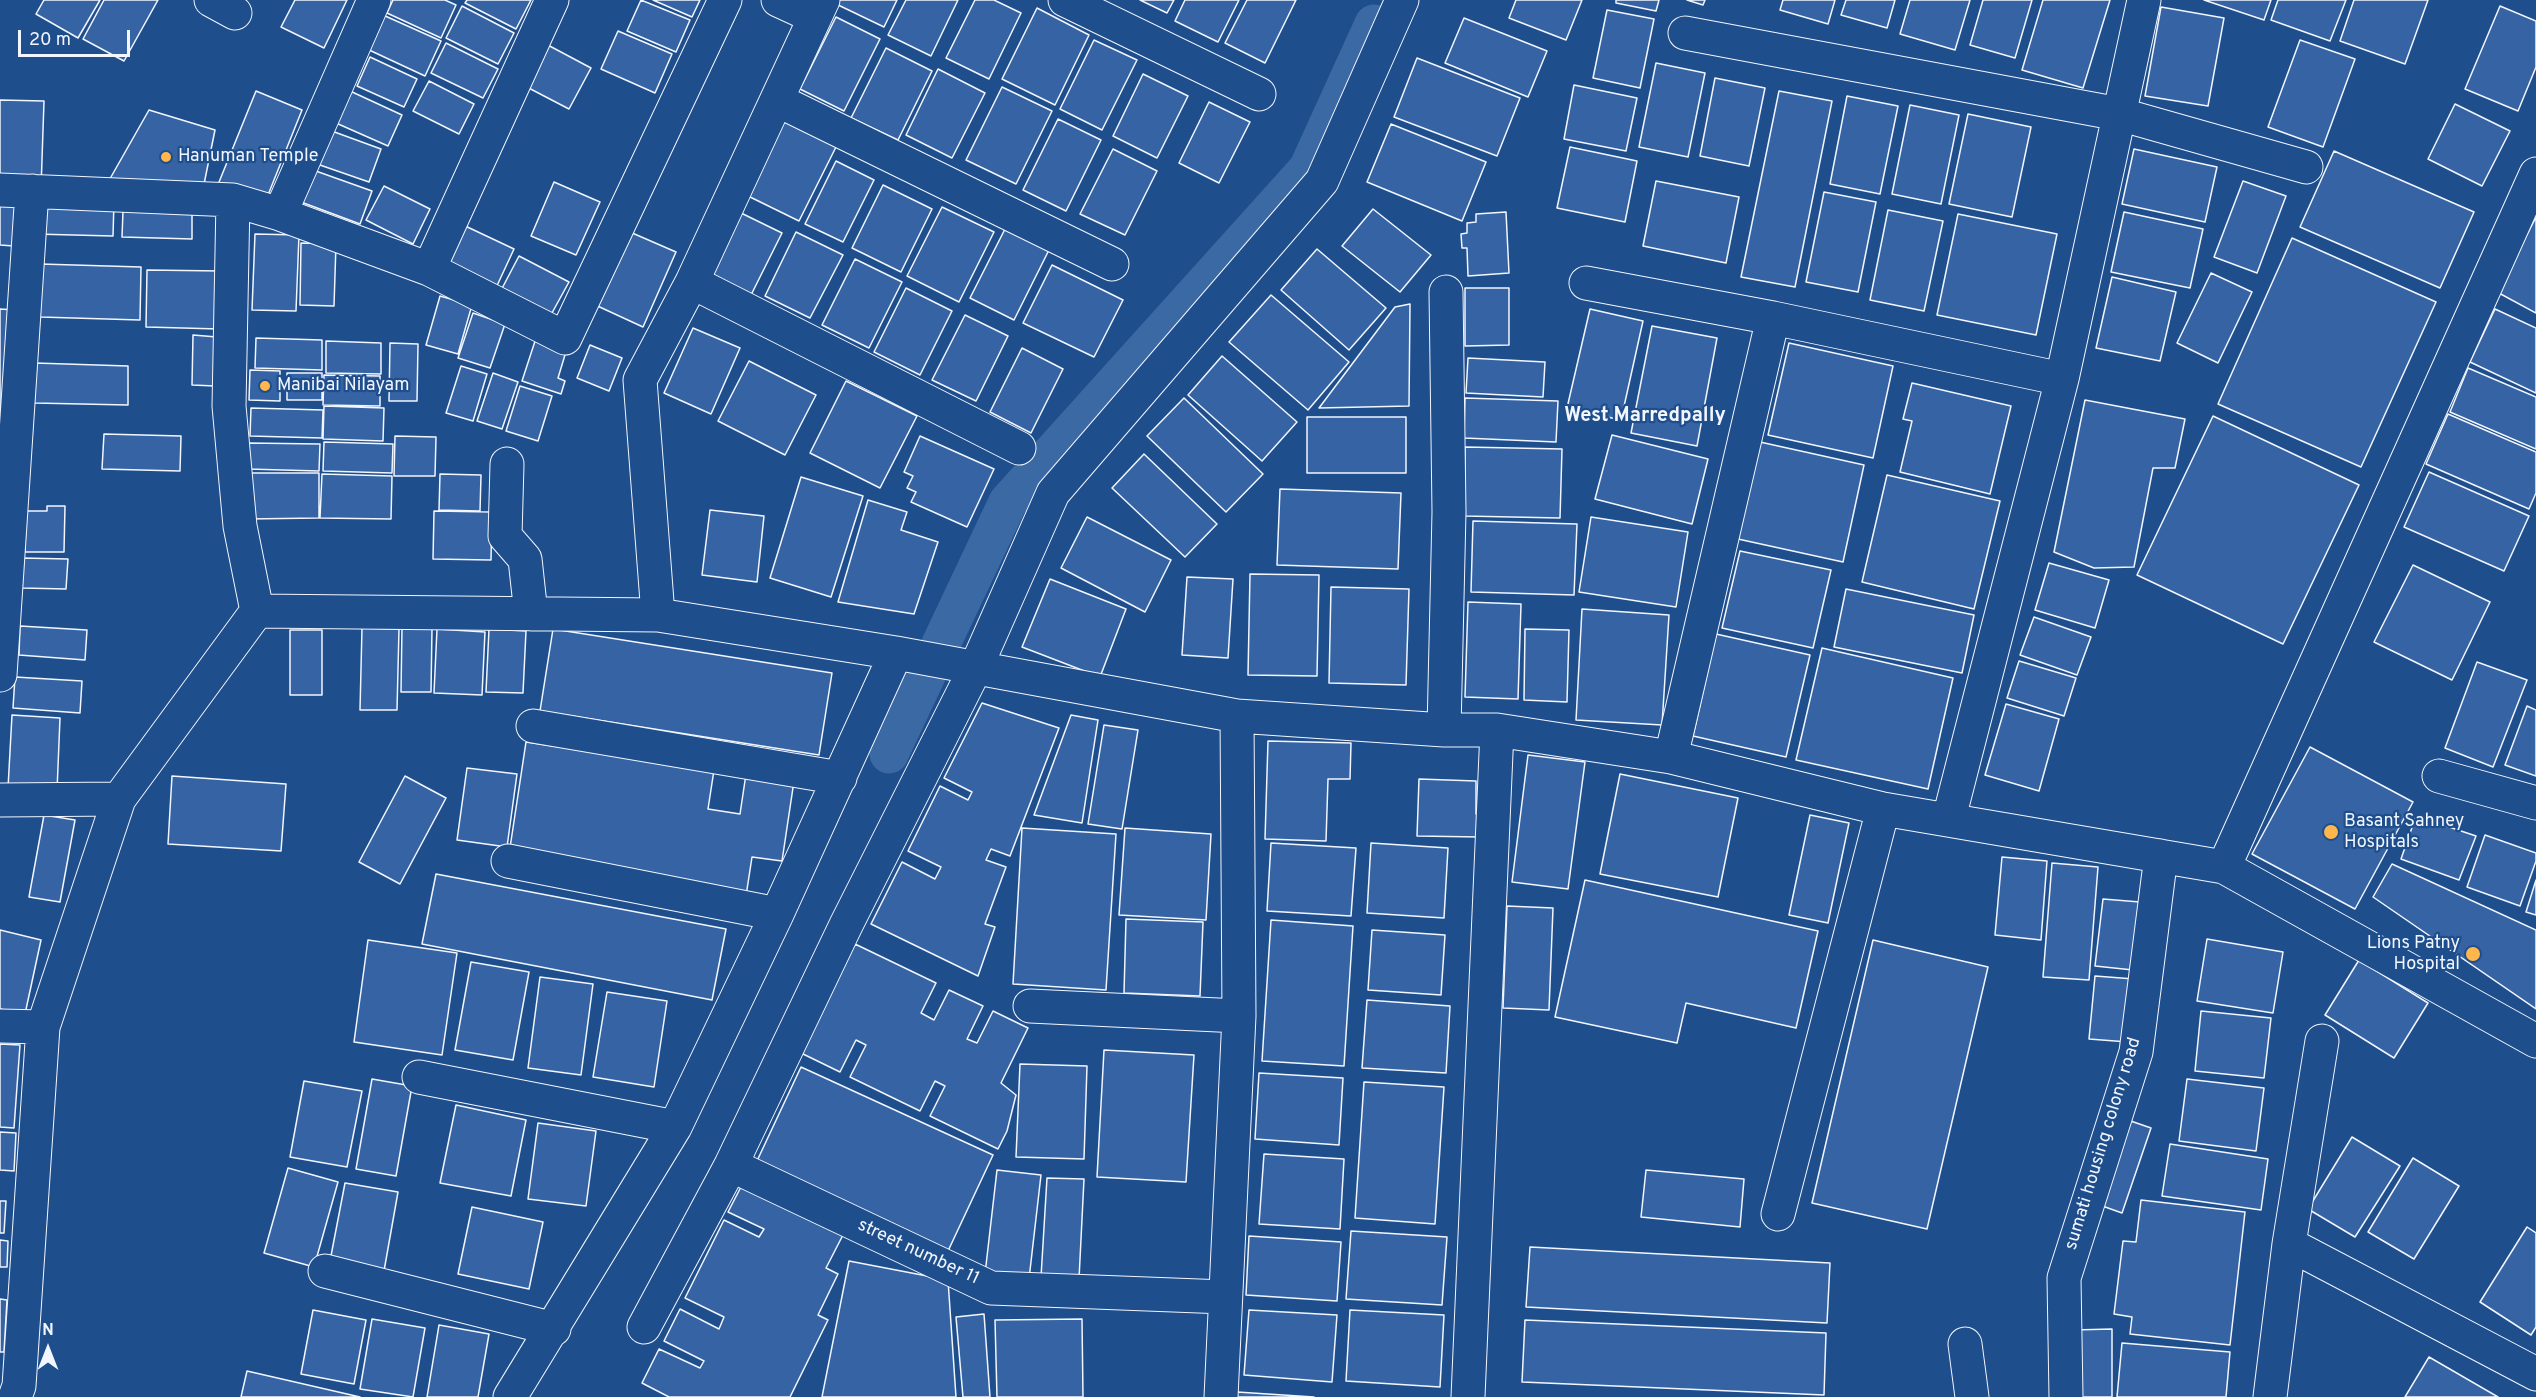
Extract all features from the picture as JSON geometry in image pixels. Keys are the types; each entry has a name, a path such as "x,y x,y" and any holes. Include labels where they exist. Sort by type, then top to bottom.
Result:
{"street":[{"path":"280,214 374,0"},
{"path":"429,268 552,0"},
{"path":"0,190 233,201 280,214 429,268 565,338 725,0"},
{"path":"658,615 640,380 692,282 819,9 778,0"},
{"path":"1065,0 1259,94"},
{"path":"644,1327 731,1165 846,925 966,665 1053,493 1322,181 1402,0"},
{"path":"1949,818 2062,379 2144,0"},
{"path":"1685,33 2119,114 2306,167"},
{"path":"777,100 1112,264"},
{"path":"2224,867 2536,174"},
{"path":"0,675 32,191"},
{"path":"12,1388 42,1027 119,800 257,611 240,526 229,406 233,201"},
{"path":"692,282 1019,448"},
{"path":"1586,284 1773,318 2062,379"},
{"path":"1444,730 1449,512 1446,292"},
{"path":"1671,757 1773,318"},
{"path":"507,464 506,536 525,559 531,614"},
{"path":"257,611 658,615 966,665 1237,716 1444,730 1497,730 1671,757 1883,809 1949,818 2224,867 2536,1041"},
{"path":"510,1397 554,1329 675,1127 840,778 906,655"},
{"path":"1221,1397 1239,1016 1237,716"},
{"path":"533,726 840,778"},
{"path":"1468,1397 1497,730"},
{"path":"2439,776 2536,803"},
{"path":"0,800 119,800"},
{"path":"1778,1214 1883,809"},
{"name":"sumati housing colony road","path":"2066,1397 2064,1278 2136,1052 2161,856"},
{"path":"508,861 777,914"},
{"path":"1030,1006 1239,1016"},
{"path":"0,1026 42,1027"},
{"path":"2270,1397 2289,1244 2322,1041"},
{"path":"419,1077 675,1127"},
{"name":"street number 11","path":"731,1165 991,1288 1225,1297"},
{"path":"2289,1244 2536,1374"},
{"path":"325,1271 554,1329"},
{"path":"1965,1344 1972,1397"}],"building":[{"path":"44,0 100,0 78,38 36,14"},
{"path":"104,0 158,0 124,61 83,39"},
{"path":"295,0 347,0 324,48 281,27"},
{"path":"393,0 445,0 456,5 441,38 387,13"},
{"path":"467,0 531,0 516,29 465,3"},
{"path":"641,0 690,20 676,52 627,31"},
{"path":"653,0 700,0 692,17"},
{"path":"836,0 897,0 884,27 834,3"},
{"path":"906,0 958,0 931,56 888,35"},
{"path":"975,0 994,0 1021,13 989,79 946,58"},
{"path":"1140,0 1174,0 1167,13"},
{"path":"1185,0 1239,0 1218,42 1175,21"},
{"path":"1247,0 1296,0 1265,63 1225,43"},
{"path":"1516,0 1582,0 1566,40 1509,18"},
{"path":"1616,0 1659,0 1656,11 1616,3"},
{"path":"1687,0 1705,0 1703,5"},
{"path":"1783,0 1835,0 1828,24 1780,10"},
{"path":"1846,0 1895,0 1887,28 1841,15"},
{"path":"1910,0 1970,0 1955,50 1900,34"},
{"path":"1983,0 2032,0 2015,58 1970,45"},
{"path":"2043,0 2110,0 2083,88 2022,70"},
{"path":"2204,0 2271,0 2264,20"},
{"path":"2278,0 2346,0 2330,41 2271,20"},
{"path":"2354,0 2428,0 2405,64 2340,41"},
{"path":"462,6 514,33 498,64 446,38"},
{"path":"2500,6 2536,21 2536,67 2518,111 2465,89"},
{"path":"2161,7 2224,18 2208,106 2145,96"},
{"path":"1037,8 1089,35 1055,105 1002,79"},
{"path":"1607,10 1654,19 1640,88 1593,78"},
{"path":"383,15 441,41 425,76 367,49"},
{"path":"836,17 880,39 844,111 800,89"},
{"path":"1464,18 1547,51 1528,97 1445,63"},
{"path":"618,31 672,54 655,93 601,69"},
{"path":"1094,40 1137,60 1102,130 1060,109"},
{"path":"2300,40 2355,59 2323,147 2268,127"},
{"path":"446,43 498,69 483,98 431,73"},
{"path":"544,43 591,68 569,109 521,84"},
{"path":"886,48 932,71 898,140 851,118"},
{"path":"370,57 417,79 404,107 357,86"},
{"path":"1417,58 1520,98 1497,156 1394,117"},
{"path":"1656,63 1705,73 1688,157 1639,147"},
{"path":"938,69 985,93 952,158 906,135"},
{"path":"1143,74 1188,96 1157,158 1113,136"},
{"path":"1715,78 1765,88 1749,166 1700,156"},
{"path":"429,81 474,104 459,134 413,111"},
{"path":"1574,85 1637,98 1626,151 1564,139"},
{"path":"1002,87 1052,111 1016,184 966,160"},
{"path":"256,91 302,110 264,205 217,187"},
{"path":"350,91 402,115 388,146 336,123"},
{"path":"1779,91 1832,101 1795,287 1741,277"},
{"path":"1847,96 1898,106 1880,194 1830,184"},
{"path":"0,100 44,101 41,189 0,187"},
{"path":"1209,102 1250,122 1219,183 1179,163"},
{"path":"2455,104 2510,131 2482,186 2428,159"},
{"path":"1910,105 1959,115 1941,204 1892,194"},
{"name":"Hanuman Temple","path":"149,110 215,130 202,194 107,184"},
{"path":"1968,114 2031,127 2012,217 1949,204"},
{"path":"784,119 837,145 799,221 746,195"},
{"path":"1058,119 1101,140 1066,211 1023,190"},
{"path":"1391,124 1486,162 1462,221 1367,182"},
{"path":"329,130 381,149 369,182 317,164"},
{"path":"1570,147 1637,161 1625,222 1557,208"},
{"path":"1113,149 1157,171 1125,235 1080,214"},
{"path":"2134,149 2217,167 2205,222 2122,204"},
{"path":"2334,151 2474,212 2440,288 2300,227"},
{"path":"836,161 874,180 843,242 805,224"},
{"path":"313,170 372,191 360,224 301,202"},
{"path":"1656,181 1739,197 1726,263 1643,246"},
{"path":"2243,181 2286,196 2257,273 2214,257"},
{"path":"554,182 600,202 576,255 531,236"},
{"path":"883,185 932,209 901,272 852,248"},
{"path":"384,186 430,209 413,244 366,220"},
{"path":"0,192 16,192 14,246 0,245"},
{"path":"1824,192 1876,202 1858,292 1806,282"},
{"path":"35,199 114,201 113,236 34,234"},
{"path":"942,207 994,232 959,302 907,276"},
{"path":"1373,209 1431,255 1400,292 1342,246"},
{"path":"1888,210 1943,221 1924,311 1870,300"},
{"path":"123,211 192,213 192,239 122,237"},
{"path":"739,212 782,233 749,299 706,278"},
{"path":"1506,212 1509,273 1468,276 1467,248 1462,248 1461,234 1467,233 1467,223 1476,222 1476,214"},
{"path":"2124,212 2203,229 2190,288 2111,272"},
{"path":"1958,214 2057,234 2036,335 1937,315"},
{"path":"2536,217 2536,313 2497,292"},
{"path":"461,224 514,249 495,290 442,266"},
{"path":"623,229 676,252 643,327 591,303"},
{"path":"1005,229 1049,250 1014,320 970,298"},
{"path":"796,232 843,255 810,318 765,296"},
{"path":"255,234 299,235 296,311 252,310"},
{"path":"2292,238 2436,302 2361,467 2218,404"},
{"path":"301,243 336,244 334,306 300,305"},
{"path":"1317,249 1386,308 1349,350 1281,290"},
{"path":"519,256 569,282 547,322 498,296"},
{"path":"855,259 902,282 869,348 822,325"},
{"path":"41,264 141,267 140,320 40,317"},
{"path":"1052,265 1123,300 1094,357 1023,323"},
{"path":"147,270 221,271 219,329 146,327"},
{"path":"2211,273 2252,292 2218,363 2177,343"},
{"path":"2112,277 2176,292 2160,361 2096,348"},
{"path":"906,288 952,311 920,375 874,352"},
{"path":"1465,288 1509,288 1509,345 1465,346"},
{"path":"1271,295 1349,362 1308,410 1229,342"},
{"path":"440,296 472,305 458,354 426,345"},
{"path":"1410,304 1409,406 1319,408 1395,307"},
{"path":"0,309 16,310 10,408 0,408"},
{"path":"1590,309 1643,321 1621,420 1567,408"},
{"path":"2495,309 2536,328 2536,393 2470,362"},
{"path":"473,313 505,324 490,368 458,358"},
{"path":"965,315 1008,336 976,401 932,380"},
{"path":"1652,326 1717,338 1697,446 1631,433"},
{"path":"693,328 740,348 711,414 664,393"},
{"path":"193,335 217,337 215,386 192,385"},
{"path":"537,335 568,345 558,378 565,381 561,394 522,381"},
{"path":"256,338 322,340 322,370 255,368"},
{"path":"326,341 381,343 381,374 326,373"},
{"path":"390,343 418,344 417,401 389,401"},
{"path":"1789,343 1893,366 1873,458 1768,435"},
{"path":"590,345 622,358 609,391 577,378"},
{"path":"1022,348 1063,369 1031,433 990,412"},
{"path":"1222,356 1297,422 1262,461 1188,395"},
{"path":"1468,358 1545,362 1543,397 1466,393"},
{"path":"749,361 816,395 785,455 718,421"},
{"path":"35,363 128,366 128,405 34,403"},
{"path":"461,366 487,374 473,421 446,413"},
{"path":"2468,368 2536,397 2536,449 2450,412"},
{"name":"Manibai Nilayam","path":"250,370 280,371 280,401 249,400"},
{"path":"287,373 322,373 322,400 287,400"},
{"path":"493,373 518,382 502,429 477,421"},
{"path":"324,375 380,376 380,406 323,405"},
{"path":"846,381 917,416 880,488 810,453"},
{"path":"1912,383 2011,406 1990,494 1900,472 1912,421 1903,419"},
{"path":"520,386 552,396 538,441 506,431"},
{"path":"1184,398 1263,474 1226,512 1147,436"},
{"path":"1465,398 1558,401 1556,442 1464,438"},
{"path":"2085,400 2185,419 2175,468 2153,468 2134,567 2094,568 2054,552"},
{"path":"324,406 384,408 383,441 323,439"},
{"path":"251,408 323,410 322,438 250,436"},
{"path":"2448,414 2536,452 2536,493 2529,509 2426,464"},
{"path":"2213,416 2359,485 2283,644 2137,575"},
{"path":"1307,417 1406,417 1406,473 1307,473"},
{"path":"104,434 181,436 180,471 102,469"},
{"path":"1612,435 1708,459 1692,524 1595,499"},
{"path":"395,436 436,437 435,476 394,476"},
{"path":"920,436 994,469 967,527 911,502 916,492 907,488 913,476 904,472"},
{"path":"324,442 393,444 392,473 323,471"},
{"path":"1760,442 1864,465 1843,562 1738,539"},
{"path":"248,443 320,444 319,471 247,469"},
{"path":"1465,447 1562,449 1560,518 1464,516"},
{"path":"1144,454 1217,524 1185,557 1112,488"},
{"path":"2429,472 2529,516 2504,571 2404,527"},
{"path":"247,473 319,473 319,518 247,519"},
{"path":"322,474 392,476 391,519 320,518"},
{"path":"440,474 481,475 480,511 439,510"},
{"path":"1887,475 2000,501 1974,609 1862,582"},
{"path":"801,477 863,496 831,597 770,578"},
{"path":"1280,489 1401,493 1398,569 1277,565"},
{"path":"868,500 907,512 901,530 938,542 914,614 838,602"},
{"path":"47,506 65,506 64,552 25,552 26,511 47,511"},
{"path":"710,510 764,516 757,582 702,575"},
{"path":"434,511 492,512 491,560 433,559"},
{"path":"1087,517 1171,560 1145,612 1061,568"},
{"path":"1591,517 1688,532 1676,607 1579,592"},
{"path":"1473,521 1577,524 1574,595 1471,592"},
{"path":"1740,551 1831,570 1813,648 1722,628"},
{"path":"22,558 68,559 66,589 22,588"},
{"path":"2049,563 2109,580 2095,628 2035,610"},
{"path":"2413,565 2490,602 2452,680 2374,642"},
{"path":"1250,574 1319,575 1317,676 1248,675"},
{"path":"1187,577 1233,579 1228,658 1182,655"},
{"path":"1050,579 1126,609 1100,677 1022,647"},
{"path":"1331,587 1409,589 1406,685 1329,683"},
{"path":"1846,589 1974,615 1962,673 1834,647"},
{"path":"1468,602 1521,604 1518,699 1465,697"},
{"path":"1582,609 1669,615 1662,725 1576,720"},
{"path":"2034,617 2091,637 2077,675 2020,655"},
{"path":"20,626 87,630 85,660 19,655"},
{"path":"402,627 432,628 431,692 401,692"},
{"path":"362,628 399,629 397,710 360,710"},
{"path":"437,629 485,632 482,695 434,693"},
{"path":"489,629 526,631 523,693 486,692"},
{"path":"553,629 832,673 819,755 540,711"},
{"path":"1525,629 1569,630 1567,702 1524,700"},
{"path":"290,630 322,630 322,695 290,695"},
{"path":"1716,634 1810,655 1786,757 1693,736"},
{"path":"1822,648 1953,678 1928,789 1796,760"},
{"path":"2019,661 2076,678 2064,716 2007,698"},
{"path":"2477,662 2527,680 2493,767 2445,748"},
{"path":"15,677 82,681 80,713 13,708"},
{"path":"982,703 1059,728 1010,856 991,849 986,860 1006,867 985,924 995,927 978,976 871,924 902,862 935,879 941,867 908,851 940,786 968,800 972,792 944,778"},
{"path":"2006,704 2059,719 2039,791 1985,775"},
{"path":"2527,706 2536,710 2536,776 2505,765"},
{"path":"12,715 60,718 57,791 8,788"},
{"path":"1071,715 1098,720 1082,823 1034,815"},
{"path":"1104,725 1138,730 1122,829 1088,824"},
{"path":"1268,741 1351,743 1350,779 1328,779 1326,841 1265,839"},
{"path":"526,742 714,770 708,809 740,814 746,774 794,781 782,861 752,857 746,896 508,861"},
{"path":"2310,747 2413,802 2355,909 2252,854"},
{"path":"1528,755 1585,762 1568,889 1512,882"},
{"path":"467,768 517,774 507,847 457,840"},
{"path":"1620,774 1738,798 1718,897 1600,874"},
{"path":"172,776 286,784 281,851 168,844"},
{"path":"405,776 446,798 400,884 359,862"},
{"path":"1419,779 1476,781 1476,814 1481,814 1480,837 1417,836"},
{"path":"44,815 75,820 60,902 29,897"},
{"path":"1810,815 1849,823 1828,923 1789,915"},
{"path":"2416,816 2476,836 2459,880 2401,859"},
{"path":"1022,828 1116,834 1106,990 1013,984"},
{"path":"1125,828 1211,834 1206,920 1119,915"},
{"path":"2485,835 2536,853 2536,861 2520,906 2467,887"},
{"path":"1271,843 1356,848 1351,916 1267,911"},
{"path":"1371,843 1448,848 1444,918 1367,913"},
{"path":"2002,857 2047,861 2041,940 1995,935"},
{"path":"2052,863 2098,867 2089,980 2043,977"},
{"path":"2392,864 2536,930 2536,1009 2373,897"},
{"path":"436,874 726,929 712,1000 422,944"},
{"path":"1585,880 1818,931 1796,1028 1686,1003 1677,1043 1555,1017"},
{"path":"2536,880 2536,915 2526,912"},
{"path":"2103,899 2140,902 2133,970 2095,966"},
{"path":"1507,906 1553,908 1549,1010 1503,1008"},
{"path":"1126,919 1203,922 1200,996 1124,993"},
{"path":"1271,920 1353,926 1344,1066 1262,1061"},
{"path":"0,930 41,940 25,1014 0,1009"},
{"path":"1372,930 1445,935 1441,995 1368,990"},
{"path":"2207,939 2283,952 2273,1013 2197,1001"},
{"path":"368,940 457,953 442,1055 354,1042"},
{"path":"1873,940 1988,967 1927,1229 1812,1203"},
{"path":"855,944 936,983 921,1013 934,1020 949,990 983,1006 967,1039 977,1043 993,1011 1028,1028 1001,1083 1016,1095 1007,1131 998,1149 930,1116 945,1086 935,1081 920,1111 850,1077 866,1045 856,1040 840,1072 801,1053"},
{"path":"2359,960 2428,1003 2394,1058 2325,1015"},
{"path":"471,962 529,972 513,1060 455,1050"},
{"path":"2095,976 2134,979 2128,1042 2089,1039"},
{"path":"540,977 593,984 581,1075 528,1068"},
{"path":"607,992 667,1001 654,1087 593,1077"},
{"path":"1367,1000 1450,1006 1446,1073 1362,1068"},
{"path":"2201,1011 2271,1018 2264,1078 2195,1071"},
{"path":"0,1044 20,1045 14,1128 0,1127"},
{"path":"1104,1050 1194,1055 1186,1182 1097,1177"},
{"path":"1020,1064 1087,1066 1084,1159 1016,1157"},
{"path":"801,1067 993,1155 948,1251 756,1163"},
{"path":"1259,1073 1343,1078 1339,1145 1255,1139"},
{"path":"372,1079 412,1086 396,1176 356,1169"},
{"path":"2187,1079 2264,1088 2256,1151 2179,1141"},
{"path":"304,1081 362,1091 347,1167 290,1157"},
{"path":"1364,1082 1444,1087 1435,1224 1355,1218"},
{"path":"456,1105 526,1120 511,1196 440,1183"},
{"path":"2122,1118 2151,1128 2122,1213 2094,1203"},
{"path":"538,1123 596,1131 586,1206 528,1199"},
{"path":"0,1132 16,1133 14,1171 0,1170"},
{"path":"2352,1137 2400,1166 2355,1237 2308,1209"},
{"path":"2170,1144 2268,1159 2261,1210 2162,1196"},
{"path":"1264,1154 1344,1159 1340,1229 1259,1224"},
{"path":"2413,1158 2459,1186 2414,1259 2368,1232"},
{"path":"288,1168 338,1182 314,1267 264,1253"},
{"path":"997,1170 1041,1175 1029,1279 985,1274"},
{"path":"1646,1170 1744,1179 1740,1227 1641,1217"},
{"path":"1047,1178 1084,1179 1079,1279 1041,1277"},
{"path":"345,1183 398,1192 384,1271 330,1261"},
{"path":"743,1183 844,1233 826,1268 838,1274 818,1315 828,1320 790,1397 669,1397 642,1383 659,1349 700,1368 704,1361 664,1341 680,1309 719,1329 724,1317 685,1298 724,1220 759,1237 764,1229 728,1212"},
{"path":"2141,1200 2245,1212 2230,1345 2130,1334 2132,1317 2114,1314 2123,1241 2136,1242"},
{"path":"0,1201 6,1201 4,1233 0,1233"},
{"path":"472,1207 543,1222 529,1289 458,1274"},
{"path":"2527,1227 2536,1233 2536,1327 2531,1335 2480,1302"},
{"path":"1351,1231 1447,1237 1442,1305 1346,1299"},
{"path":"1249,1236 1341,1242 1337,1301 1246,1295"},
{"path":"0,1240 8,1241 7,1267 0,1267"},
{"path":"1530,1247 1830,1263 1827,1323 1526,1307"},
{"path":"849,1261 948,1280 956,1397 822,1397"},
{"path":"0,1299 7,1300 4,1352 0,1352"},
{"path":"313,1310 366,1320 354,1384 301,1374"},
{"path":"1249,1310 1337,1315 1332,1382 1244,1375"},
{"path":"1350,1310 1444,1315 1440,1387 1346,1381"},
{"path":"984,1314 990,1397 963,1397 956,1317"},
{"path":"372,1319 425,1328 413,1397 360,1389"},
{"path":"1082,1319 1083,1397 997,1397 995,1320"},
{"path":"1525,1320 1826,1333 1824,1395 1522,1382"},
{"path":"439,1325 489,1334 478,1397 427,1397"},
{"path":"2112,1329 2112,1397 2074,1397 2073,1330"},
{"path":"2122,1343 2230,1352 2226,1397 2117,1397"},
{"path":"2429,1357 2498,1397 2405,1397"},
{"path":"247,1371 360,1397 241,1397"},
{"path":"1237,1392 1314,1397 1237,1397"}],"waterway":[{"path":"889,754 1008,502 1308,169 1374,24"}],"place":[{"name":"Hanuman Temple","path":"166,157"},
{"name":"Manibai Nilayam","path":"265,386"},
{"name":"Basant Sahney Hospitals","path":"2331,832"},
{"name":"Lions Patny Hospital","path":"2473,954"}],"district":[{"name":"West Marredpally","path":"1645,417"}]}
